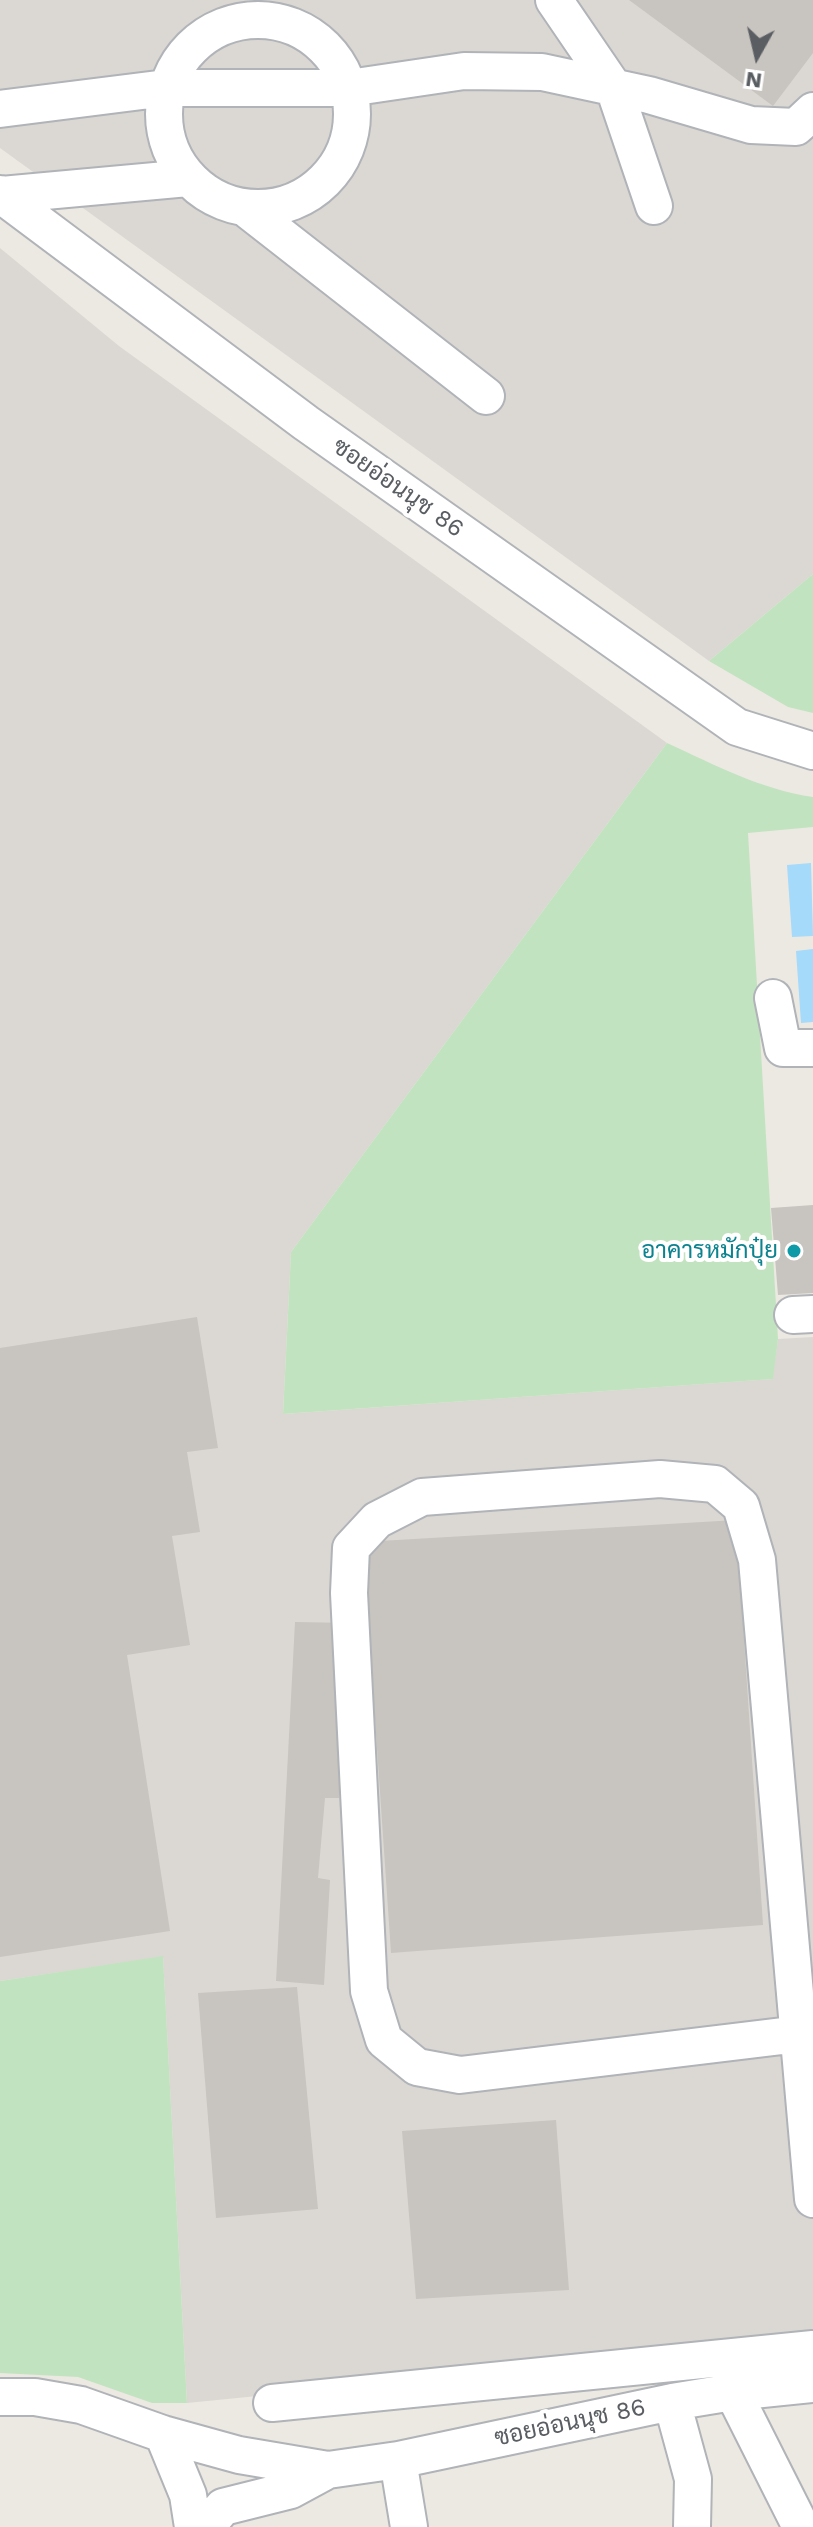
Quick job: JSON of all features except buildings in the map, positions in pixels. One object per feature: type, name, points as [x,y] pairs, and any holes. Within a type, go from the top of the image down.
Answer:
[{"type":"street","points":[[554,0],[614,88],[654,206]]},
{"type":"street","points":[[259,19],[289,25],[315,39],[336,61],[349,88],[353,119],[346,149],[331,175],[306,195],[276,207],[244,207],[213,197],[188,178],[171,151],[164,120],[166,88],[180,60],[201,38],[228,24],[259,19]]},
{"type":"street","points":[[0,109],[166,88],[349,88],[464,71],[542,72],[649,95],[751,125],[796,127],[813,111]]},
{"type":"street","points":[[0,195],[188,178]]},
{"type":"street","name":"ซอยอ่อนนุช 86","points":[[0,195],[306,423],[737,727],[813,751]]},
{"type":"street","points":[[244,207],[486,396]]},
{"type":"street","points":[[773,998],[783,1048],[813,1048]]},
{"type":"street","points":[[799,2034],[460,2075],[417,2067],[384,2040],[369,1991],[349,1593],[351,1548],[377,1520],[422,1497],[660,1479],[715,1484],[741,1506],[757,1560],[799,2034],[813,2199]]},
{"type":"street","points":[[272,2403],[813,2349]]},
{"type":"street","name":"ซอยอ่อนนุช 86","points":[[0,2397],[35,2397],[81,2405],[163,2434],[239,2455],[328,2470],[398,2460],[672,2402],[813,2384]]},
{"type":"street","points":[[733,2392],[801,2527]]},
{"type":"street","points":[[672,2402],[693,2479],[692,2527]]},
{"type":"street","points":[[163,2434],[188,2495],[193,2527]]},
{"type":"street","points":[[398,2460],[409,2527]]},
{"type":"street","name":"ซอยอ่อนนุช 86","points":[[206,2527],[223,2507],[291,2490],[328,2470]]},
{"type":"shaded area","points":[[0,0],[813,0],[813,574],[709,661],[0,148]]},
{"type":"shaded area","points":[[0,248],[119,346],[667,743],[291,1252],[283,1414],[772,1379],[778,1339],[813,1337],[813,2341],[187,2403],[163,1957],[0,1981]]},
{"type":"green space","points":[[813,574],[813,713],[788,707],[709,661]]},
{"type":"green space","points":[[667,743],[775,789],[813,797],[813,827],[748,833],[778,1339],[773,1379],[283,1414],[291,1252]]},
{"type":"green space","points":[[163,1956],[187,2403],[152,2403],[78,2377],[0,2373],[0,1981]]},
{"type":"water","points":[[811,863],[813,936],[792,937],[787,865]]},
{"type":"water","points":[[813,949],[813,1022],[801,1023],[796,951]]},
{"type":"place","name":"อาคารหมักปุ๋ย","points":[[794,1251]]}]
